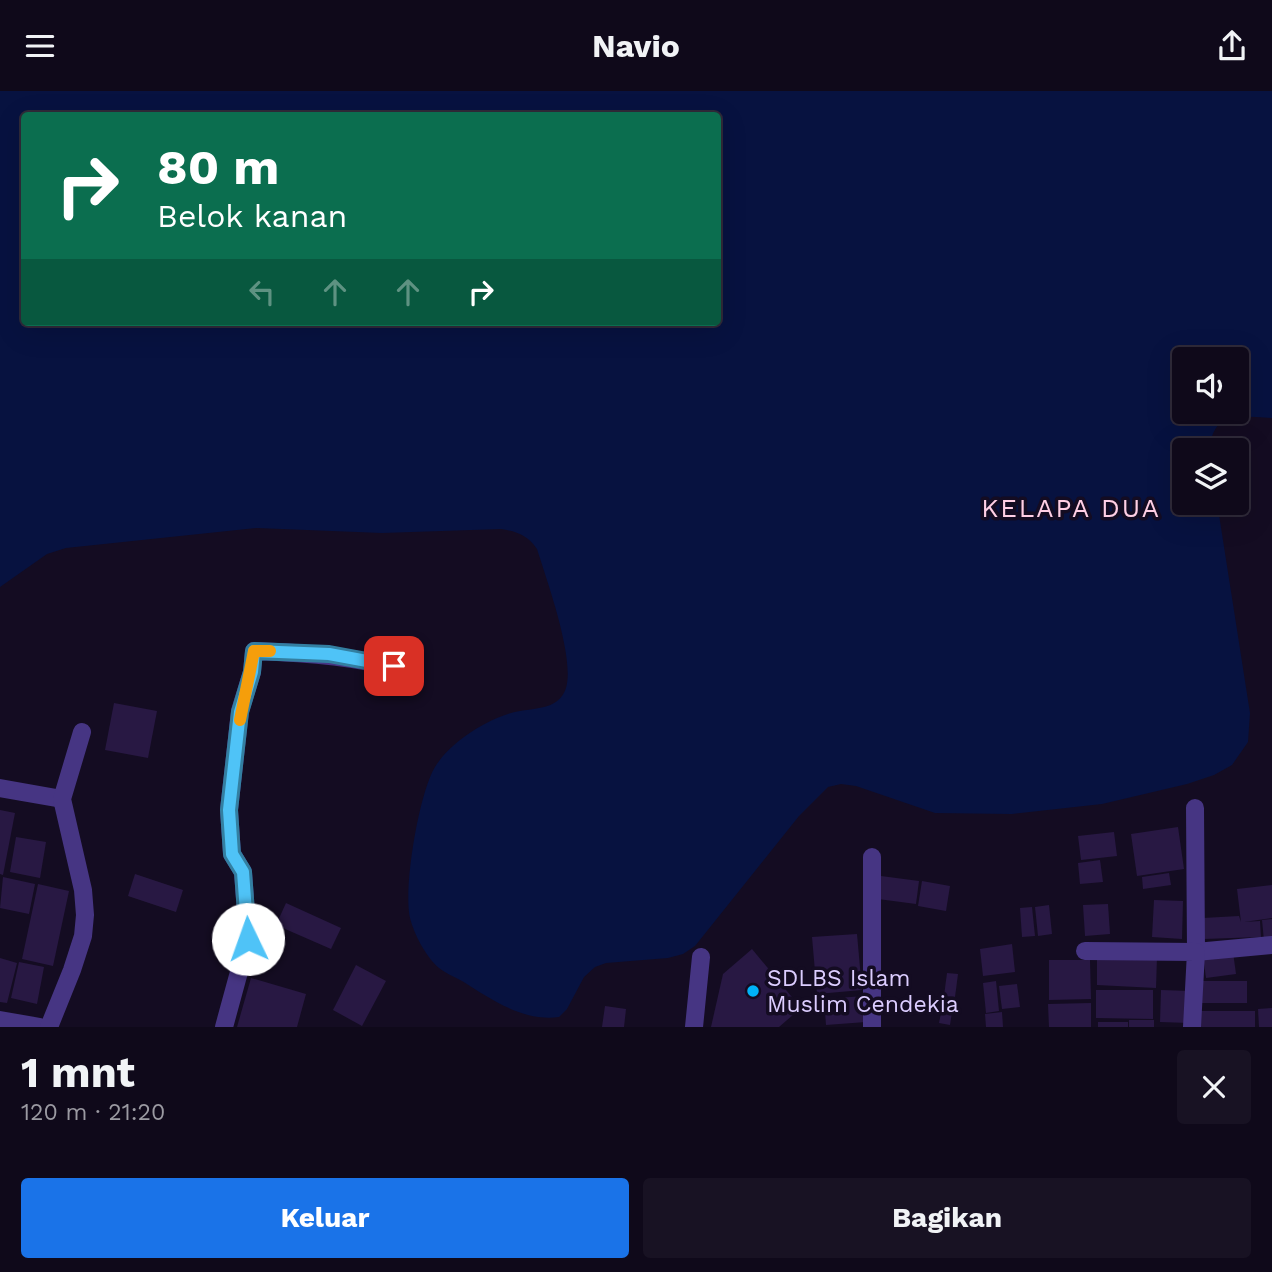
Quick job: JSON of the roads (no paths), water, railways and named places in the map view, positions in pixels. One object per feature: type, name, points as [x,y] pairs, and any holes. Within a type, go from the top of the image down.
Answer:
[{"type":"street","points":[[224,1027],[248,939],[243,872],[232,854],[229,810],[240,712],[252,672],[254,651],[329,654],[375,661],[413,672]]},
{"type":"street","points":[[49,1027],[72,970],[83,936],[86,915],[83,890],[62,799],[82,732]]},
{"type":"street","points":[[0,787],[62,799]]},
{"type":"street","points":[[1192,1027],[1196,952],[1195,808]]},
{"type":"street","points":[[872,857],[872,1027]]},
{"type":"street","points":[[1085,951],[1196,952],[1272,945]]},
{"type":"street","points":[[694,1027],[701,957]]},
{"type":"street","points":[[0,1020],[40,1027]]},
{"type":"place","name":"SDLBS Islam Muslim Cendekia","points":[[753,991]]},
{"type":"district","name":"KELAPA DUA","points":[[1071,508]]}]
